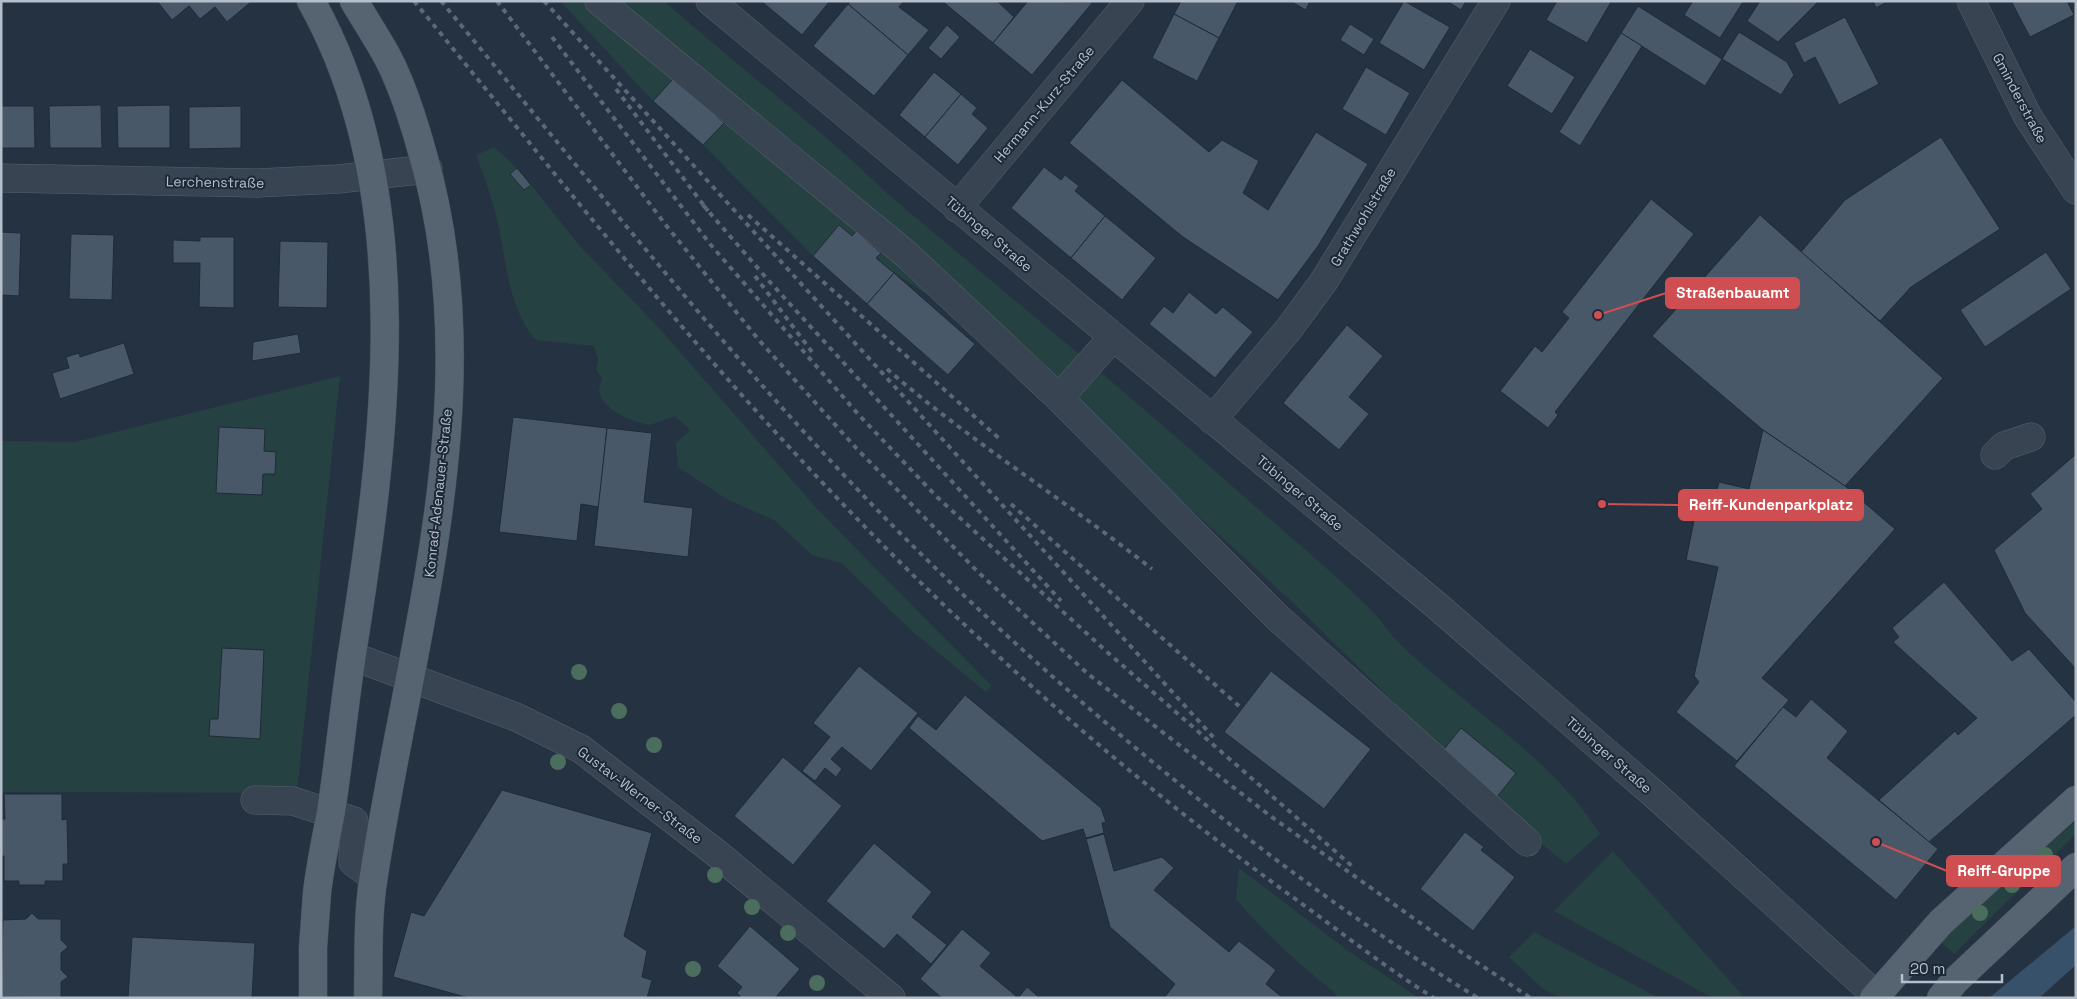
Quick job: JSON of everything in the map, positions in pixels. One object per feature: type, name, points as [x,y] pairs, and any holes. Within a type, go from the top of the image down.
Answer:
[{"type":"main road","points":[[311,1],[336,52],[352,100],[373,176],[379,217],[383,285],[383,390],[379,458],[369,543],[331,812],[317,893],[313,948],[313,998]]},
{"type":"main road","name":"Konrad-Adenauer-Straße","points":[[354,1],[388,58],[404,95],[428,169],[441,226],[447,276],[448,382],[445,444],[435,539],[373,877],[368,998]]},
{"type":"main road","points":[[1876,997],[1941,922],[2076,800]]},
{"type":"main road","points":[[1941,998],[1955,981],[2073,876]]},
{"type":"street","points":[[599,1],[907,255],[1059,398],[1278,618],[1527,842]]},
{"type":"street","name":"Tübinger Straße","points":[[710,1],[1112,338],[1459,625],[1683,819],[1876,997]]},
{"type":"street","name":"Hermann-Kurz-Straße","points":[[957,208],[1130,1]]},
{"type":"street","name":"Grathwohlstraße","points":[[1212,420],[1288,330],[1324,281],[1496,1]]},
{"type":"street","name":"Gminderstraße","points":[[1971,1],[2028,117],[2076,190]]},
{"type":"street","name":"Lerchenstraße","points":[[1,178],[258,183],[373,176],[428,169]]},
{"type":"street","points":[[1059,398],[1112,338]]},
{"type":"street","points":[[1995,455],[2004,446],[2031,437]]},
{"type":"street","name":"Gustav-Werner-Straße","points":[[352,656],[516,717],[582,750],[715,852],[891,998]]},
{"type":"street","points":[[255,800],[293,801],[354,821],[354,862],[373,877]]},
{"type":"green space","points":[[560,1],[664,1],[834,144],[897,202],[1075,350],[1320,562],[1371,610],[1391,635],[1425,667],[1506,733],[1557,780],[1580,806],[1600,834],[1566,864],[1533,837],[1441,753],[1386,694],[1291,601],[1145,467],[992,337],[894,273],[876,258],[880,252],[856,231],[852,236],[839,226],[813,256],[703,145],[724,123],[674,78],[653,101]]},
{"type":"green space","points":[[494,147],[517,168],[511,175],[524,190],[531,185],[579,245],[660,329],[820,512],[992,686],[986,692],[913,632],[841,563],[812,555],[774,520],[728,500],[678,467],[676,443],[690,430],[675,416],[650,425],[627,418],[612,410],[601,397],[599,390],[602,378],[596,370],[598,360],[594,346],[535,340],[513,298],[495,212],[476,155]]},
{"type":"green space","points":[[340,376],[297,793],[1,792],[1,441],[75,442]]},
{"type":"green space","points":[[2076,820],[2076,834],[1954,954],[1939,940]]},
{"type":"green space","points":[[1613,851],[1745,998],[1713,998],[1554,911]]},
{"type":"green space","points":[[1239,868],[1347,950],[1419,998],[1337,998],[1334,992],[1270,936],[1236,899]]},
{"type":"green space","points":[[1534,932],[1659,998],[1560,998],[1543,989],[1509,957]]},
{"type":"water","points":[[2076,926],[2076,965],[2039,998],[1989,998]]},
{"type":"building","points":[[157,1],[252,1],[227,22],[215,7],[200,19],[189,6],[172,20]]},
{"type":"building","points":[[761,1],[830,1],[802,35]]},
{"type":"building","points":[[850,1],[904,1],[899,7],[929,30],[908,55],[848,4]]},
{"type":"building","points":[[942,1],[997,1],[1014,17],[993,43]]},
{"type":"building","points":[[1028,1],[1093,2],[1032,75],[993,43]]},
{"type":"building","points":[[1181,1],[1238,1],[1219,38],[1174,14]]},
{"type":"building","points":[[1290,1],[1310,1],[1306,10]]},
{"type":"building","points":[[1404,1],[1450,27],[1424,70],[1379,43]]},
{"type":"building","points":[[1447,1],[1466,1],[1461,10]]},
{"type":"building","points":[[1557,1],[1611,2],[1587,43],[1546,20]]},
{"type":"building","points":[[1693,1],[1743,2],[1720,38],[1684,15]]},
{"type":"building","points":[[1760,1],[1819,1],[1778,42],[1747,21]]},
{"type":"building","points":[[1873,1],[1889,1],[1876,8]]},
{"type":"building","points":[[2011,1],[2067,1],[2074,15],[2030,37]]},
{"type":"building","points":[[848,4],[908,55],[874,96],[813,46]]},
{"type":"building","points":[[1638,6],[1722,59],[1705,86],[1621,33]]},
{"type":"building","points":[[1174,14],[1219,38],[1197,81],[1152,58]]},
{"type":"building","points":[[1845,17],[1879,84],[1839,105],[1815,57],[1804,63],[1794,43]]},
{"type":"building","points":[[1350,24],[1374,39],[1364,55],[1340,40]]},
{"type":"building","points":[[947,25],[960,37],[941,59],[928,48]]},
{"type":"building","points":[[1739,32],[1787,62],[1794,75],[1781,95],[1722,59]]},
{"type":"building","points":[[1621,33],[1642,46],[1580,146],[1559,132]]},
{"type":"building","points":[[1530,49],[1575,77],[1552,114],[1507,86]]},
{"type":"building","points":[[1366,67],[1410,93],[1386,135],[1342,109]]},
{"type":"building","points":[[934,72],[961,94],[925,137],[899,115]]},
{"type":"building","points":[[674,78],[724,123],[703,145],[653,101]]},
{"type":"building","points":[[1122,80],[1209,152],[1222,140],[1259,161],[1243,193],[1268,210],[1316,132],[1368,164],[1318,246],[1278,300],[1183,237],[1069,143]]},
{"type":"building","points":[[961,94],[977,108],[972,114],[988,128],[958,165],[925,137]]},
{"type":"building","points":[[101,105],[102,148],[50,148],[49,106]]},
{"type":"building","points":[[170,105],[170,148],[118,148],[117,106]]},
{"type":"building","points":[[1,106],[34,106],[35,148],[1,148]]},
{"type":"building","points":[[241,106],[241,148],[189,149],[189,107]]},
{"type":"building","points":[[1941,137],[2000,229],[1911,287],[1880,321],[1801,252],[1845,200]]},
{"type":"building","points":[[1044,167],[1061,180],[1065,175],[1079,186],[1075,191],[1105,216],[1071,258],[1011,208]]},
{"type":"building","points":[[517,168],[531,185],[524,190],[510,174]]},
{"type":"building","points":[[1651,199],[1694,234],[1555,412],[1558,415],[1548,428],[1500,391],[1535,346],[1542,352],[1569,318],[1562,312]]},
{"type":"building","points":[[1760,215],[1943,378],[1845,486],[1763,430],[1652,336]]},
{"type":"building","points":[[1105,216],[1156,258],[1122,300],[1071,258]]},
{"type":"building","points":[[839,225],[852,236],[856,231],[881,253],[876,258],[894,273],[867,304],[813,256]]},
{"type":"building","points":[[1,232],[21,233],[19,296],[1,295]]},
{"type":"building","points":[[71,234],[114,235],[112,300],[69,299]]},
{"type":"building","points":[[200,237],[234,237],[234,308],[199,307],[200,263],[173,263],[173,240],[200,241]]},
{"type":"building","points":[[280,241],[328,242],[327,308],[278,307]]},
{"type":"building","points":[[2046,252],[2071,289],[1985,347],[1960,310]]},
{"type":"building","points":[[894,273],[975,344],[948,375],[867,304]]},
{"type":"building","points":[[1189,292],[1216,314],[1223,307],[1253,332],[1215,378],[1149,324],[1164,306],[1173,313]]},
{"type":"building","points":[[1347,325],[1383,356],[1349,397],[1369,414],[1339,450],[1283,403]]},
{"type":"building","points":[[298,334],[301,353],[252,361],[253,342]]},
{"type":"building","points":[[124,343],[134,374],[60,399],[52,373],[69,368],[66,357],[79,353],[80,357]]},
{"type":"building","points":[[513,417],[607,428],[599,507],[581,504],[577,541],[499,532]]},
{"type":"building","points":[[219,427],[265,429],[264,451],[276,452],[275,474],[263,474],[262,495],[216,493]]},
{"type":"building","points":[[607,428],[652,433],[644,502],[693,508],[688,557],[594,546]]},
{"type":"building","points":[[1763,430],[1845,486],[1895,529],[1762,678],[1789,700],[1737,761],[1676,712],[1699,682],[1694,676],[1718,567],[1686,560],[1697,506],[1712,509],[1719,482],[1749,489]]},
{"type":"building","points":[[2076,454],[2076,669],[2025,613],[1994,550],[2042,509],[2030,494]]},
{"type":"building","points":[[1944,582],[2012,661],[2029,649],[2076,702],[2076,715],[1929,842],[1879,800],[1955,731],[1958,735],[1977,718],[1893,642],[1899,637],[1892,628]]},
{"type":"building","points":[[222,648],[264,650],[260,739],[209,736],[210,719],[218,719]]},
{"type":"building","points":[[859,666],[918,713],[871,771],[842,747],[831,759],[842,769],[836,777],[825,768],[815,781],[802,771],[830,737],[813,723]]},
{"type":"building","points":[[1271,671],[1371,749],[1324,809],[1224,732]]},
{"type":"building","points":[[965,695],[1101,808],[1106,822],[1102,823],[1104,833],[1086,838],[1083,829],[1042,841],[909,728],[918,716],[936,730]]},
{"type":"building","points":[[1811,699],[1848,731],[1827,758],[1938,849],[1896,900],[1734,766],[1783,707],[1796,717]]},
{"type":"building","points":[[1461,728],[1516,773],[1496,798],[1441,753]]},
{"type":"building","points":[[783,757],[842,806],[793,865],[734,816]]},
{"type":"building","points":[[502,790],[652,833],[624,936],[647,951],[642,977],[652,980],[647,998],[469,998],[393,977],[411,912],[424,916]]},
{"type":"building","points":[[4,794],[62,794],[62,820],[67,819],[68,864],[63,864],[63,881],[45,881],[45,885],[19,885],[19,881],[4,881],[4,856],[1,856],[1,819],[5,819]]},
{"type":"building","points":[[1465,832],[1484,847],[1481,850],[1515,877],[1473,931],[1420,889]]},
{"type":"building","points":[[1104,834],[1114,871],[1162,857],[1174,868],[1154,890],[1229,952],[1239,941],[1276,970],[1266,984],[1283,998],[1164,998],[1175,984],[1110,927],[1086,839]]},
{"type":"building","points":[[874,843],[932,892],[912,917],[947,945],[931,964],[897,934],[884,949],[826,901]]},
{"type":"building","points":[[32,913],[38,919],[61,919],[61,940],[68,947],[61,953],[61,970],[68,977],[61,982],[61,998],[1,997],[3,920],[26,919]]},
{"type":"building","points":[[750,926],[800,969],[775,998],[742,998],[737,993],[742,987],[717,966]]},
{"type":"building","points":[[962,929],[991,953],[980,966],[1016,996],[1014,998],[942,998],[920,979]]},
{"type":"building","points":[[132,937],[255,943],[252,998],[128,998]]},
{"type":"building","points":[[1027,987],[1040,998],[1018,998]]},
{"type":"railway","points":[[414,1],[605,235],[703,351],[804,463],[917,579],[1035,690],[1096,743],[1222,844],[1378,960],[1434,998]]},
{"type":"railway","points":[[441,1],[626,226],[767,391],[856,488],[938,570],[1066,689],[1233,827],[1353,916],[1478,998]]},
{"type":"railway","points":[[497,1],[665,224],[758,339],[857,449],[978,572],[1088,674],[1269,815],[1458,950],[1531,998]]},
{"type":"railway","points":[[544,1],[1215,739]]},
{"type":"railway","points":[[552,37],[710,244],[858,414],[937,497],[1106,651],[1352,866]]},
{"type":"railway","points":[[616,89],[708,211]]},
{"type":"railway","points":[[703,205],[769,281],[1061,601]]},
{"type":"railway","points":[[748,215],[1002,441]]},
{"type":"railway","points":[[755,276],[815,356]]},
{"type":"railway","points":[[887,369],[985,446],[1152,569]]},
{"type":"railway","points":[[1011,504],[1239,706]]},
{"type":"place","name":"Straßenbauamt","points":[[1598,315]]},
{"type":"place","name":"Reiff-Kundenparkplatz","points":[[1602,504]]},
{"type":"place","name":"Reiff-Gruppe","points":[[1876,842]]}]
